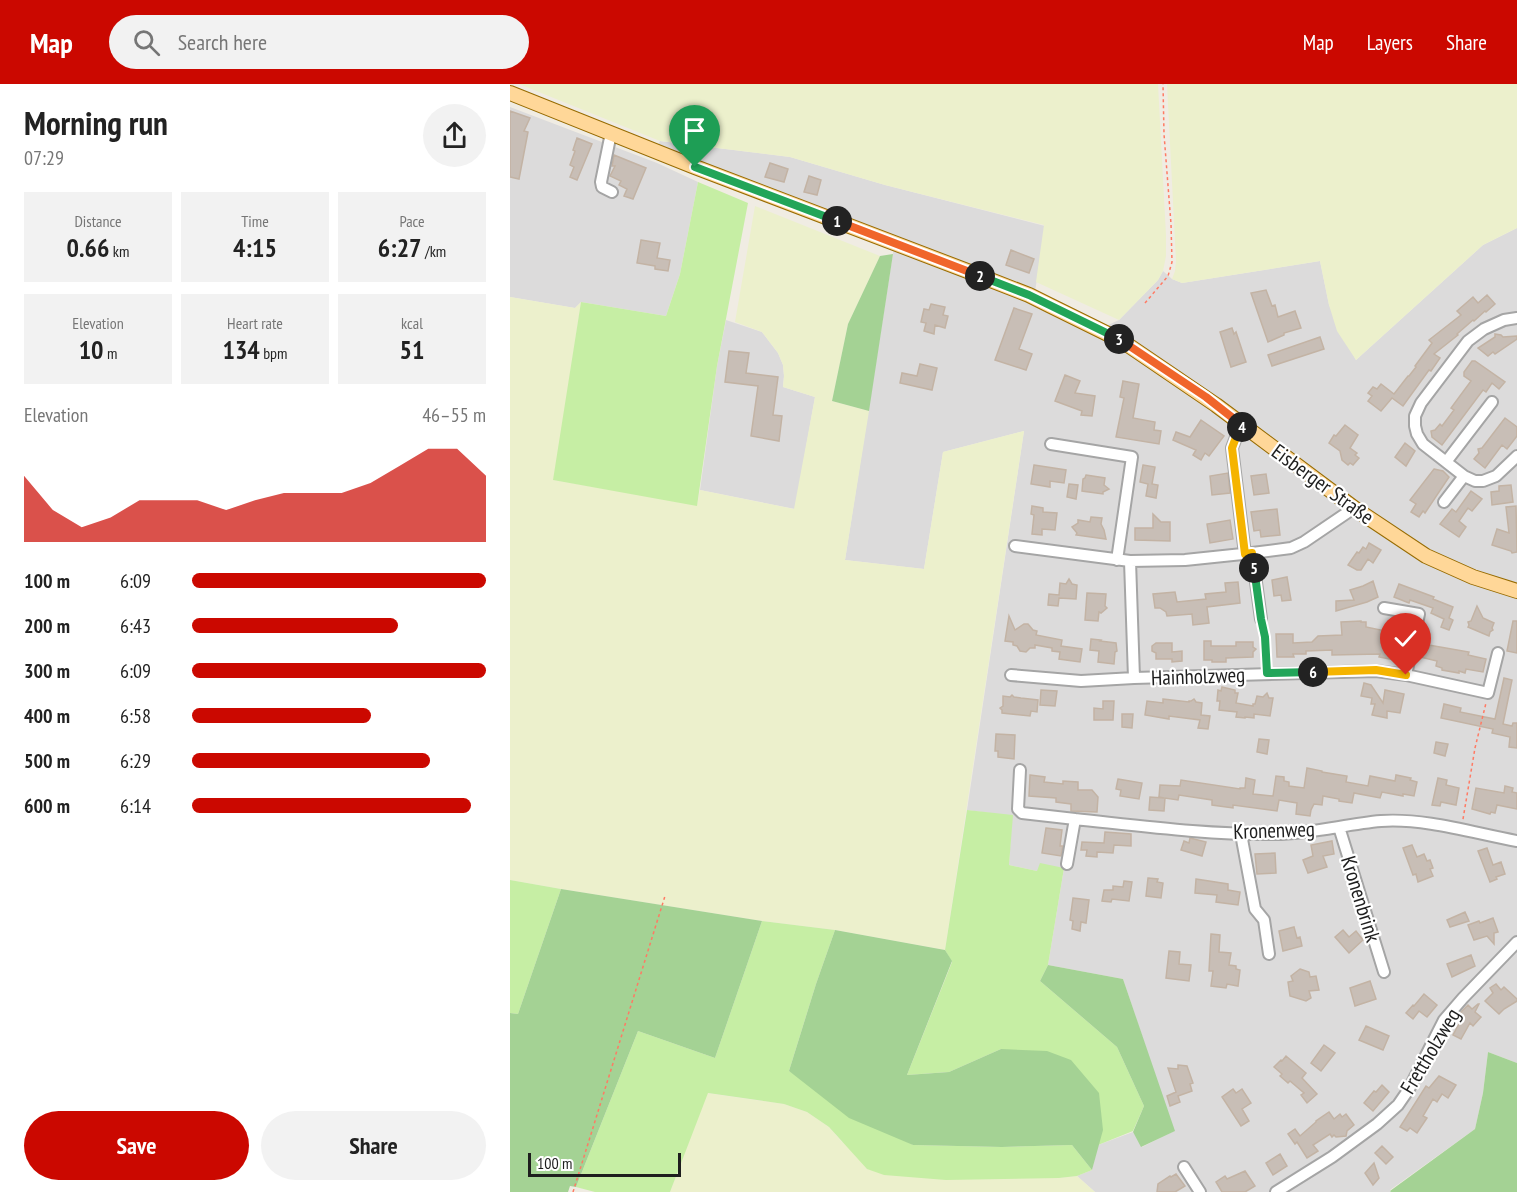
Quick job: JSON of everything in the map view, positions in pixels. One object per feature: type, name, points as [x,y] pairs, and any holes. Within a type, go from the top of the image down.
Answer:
[{"type":"main road","name":"Eisberger Straße","points":[[510,93],[1029,295],[1122,341],[1206,397],[1354,508],[1426,556],[1473,577],[1517,591]]},
{"type":"street","points":[[611,133],[601,182],[602,187],[612,192]]},
{"type":"street","points":[[1515,464],[1483,481],[1475,481],[1464,476],[1423,444],[1417,434],[1415,416],[1421,404],[1468,341],[1484,329],[1504,320],[1517,318]]},
{"type":"street","points":[[1446,462],[1492,402]]},
{"type":"street","points":[[1243,426],[1232,448],[1261,619]]},
{"type":"street","points":[[1051,444],[1132,457],[1117,560]]},
{"type":"street","points":[[1444,502],[1464,476]]},
{"type":"street","points":[[1015,546],[1130,561],[1185,560],[1249,553],[1291,548],[1304,542],[1354,508]]},
{"type":"street","name":"Hainholzweg","points":[[1130,561],[1134,678]]},
{"type":"street","points":[[1384,608],[1419,614],[1406,675]]},
{"type":"street","points":[[1488,693],[1498,653]]},
{"type":"street","name":"Hainholzweg","points":[[1011,675],[1081,681],[1376,670],[1488,693]]},
{"type":"street","name":"Kronenweg","points":[[1020,770],[1018,809],[1022,813],[1240,834],[1280,834],[1382,821],[1414,821],[1517,842]]},
{"type":"street","points":[[1067,864],[1075,819]]},
{"type":"street","name":"Kronenbrink","points":[[1339,827],[1384,972]]},
{"type":"street","points":[[1240,834],[1255,909],[1264,920],[1269,954]]},
{"type":"street","name":"Frettholzweg","points":[[1276,1192],[1332,1157],[1377,1124],[1398,1105],[1409,1089],[1444,1020],[1517,942]]},
{"type":"street","points":[[1184,1167],[1200,1192]]},
{"type":"path","points":[[1145,303],[1168,276],[1172,262],[1163,84]]},
{"type":"path","points":[[1261,619],[1265,637],[1267,673]]},
{"type":"path","points":[[1461,830],[1475,748],[1488,693]]},
{"type":"path","points":[[573,1192],[665,896]]},
{"type":"shaded area","points":[[510,107],[657,163],[698,182],[680,274],[666,316],[581,302],[575,308],[510,297]]},
{"type":"shaded area","points":[[660,141],[790,157],[885,185],[1045,226],[1035,292],[1106,326],[1119,320],[1158,280],[1163,271],[1172,279],[1182,283],[1320,261],[1329,305],[1356,360],[1483,245],[1517,228],[1517,1063],[1488,1052],[1483,1093],[1475,1129],[1390,1190],[1391,1192],[1095,1192],[1077,1176],[1092,1170],[1098,1145],[1133,1132],[1142,1147],[1174,1131],[1123,979],[1048,965],[1064,868],[1037,871],[1009,865],[1012,816],[967,810],[1024,431],[943,452],[924,569],[845,560],[894,247],[657,147]]},
{"type":"shaded area","points":[[726,320],[762,332],[778,353],[783,365],[783,387],[815,397],[795,509],[700,490],[717,366]]},
{"type":"green space","points":[[519,84],[1158,84],[1166,235],[1163,271],[1158,280],[1119,320],[1036,282],[1044,225],[885,185],[790,157],[660,141]]},
{"type":"green space","points":[[1167,84],[1517,84],[1517,228],[1483,245],[1356,360],[1337,331],[1320,261],[1182,283],[1172,279],[1176,261]]},
{"type":"green space","points":[[698,182],[748,203],[717,366],[697,506],[553,480],[581,302],[666,316],[680,274]]},
{"type":"green space","points":[[755,206],[880,256],[848,324],[832,401],[869,411],[845,560],[924,569],[943,452],[1024,431],[945,950],[835,930],[762,921],[510,880],[510,297],[575,308],[581,302],[554,480],[697,505],[700,490],[794,509],[815,397],[783,387],[783,365],[778,353],[762,332],[735,322]]},
{"type":"green space","points":[[893,254],[869,411],[832,401],[848,324],[880,256]]},
{"type":"green space","points":[[967,810],[1013,815],[1009,865],[1037,871],[1040,863],[1064,868],[1048,965],[1040,981],[1117,1047],[1144,1106],[1133,1131],[1098,1145],[1001,1049],[949,1072],[907,1075],[952,962],[945,950]]},
{"type":"green space","points":[[510,880],[561,889],[518,1014],[510,1013]]},
{"type":"green space","points":[[561,889],[762,921],[715,1058],[638,1031],[576,1187],[570,1186],[568,1192],[510,1192],[510,1013],[518,1014]]},
{"type":"green space","points":[[762,921],[835,930],[789,1071],[913,1145],[1002,1147],[1072,1145],[1092,1170],[1077,1176],[1059,1178],[946,1180],[884,1175],[867,1169],[829,1127],[807,1112],[784,1104],[708,1093],[670,1192],[595,1192],[576,1187],[638,1031],[715,1058]]},
{"type":"green space","points":[[835,930],[945,950],[952,961],[907,1075],[949,1072],[1001,1049],[1047,1051],[1071,1060],[1099,1093],[1103,1130],[1092,1170],[1072,1145],[1002,1147],[913,1145],[849,1118],[789,1071]]},
{"type":"green space","points":[[1048,965],[1123,979],[1175,1131],[1141,1147],[1133,1132],[1144,1106],[1117,1047],[1040,981]]},
{"type":"green space","points":[[1488,1052],[1517,1063],[1517,1192],[1391,1192],[1475,1129],[1483,1093]]},
{"type":"green space","points":[[707,1093],[784,1104],[807,1112],[829,1127],[842,1142],[1059,1178],[1077,1176],[1095,1192],[670,1192]]},
{"type":"building","points":[[510,111],[530,118],[524,131],[528,132],[519,179],[510,177]]},
{"type":"building","points":[[577,138],[592,144],[577,180],[570,177],[574,167],[570,165]]},
{"type":"building","points":[[614,155],[646,168],[633,199],[624,196],[627,189],[619,185],[621,181],[610,176],[615,166],[612,166]]},
{"type":"building","points":[[770,163],[788,169],[784,182],[765,177]]},
{"type":"building","points":[[809,176],[821,180],[817,195],[804,192]]},
{"type":"building","points":[[641,240],[660,243],[657,258],[670,260],[668,271],[637,263]]},
{"type":"building","points":[[1011,250],[1034,259],[1029,273],[1006,265]]},
{"type":"building","points":[[1266,290],[1272,306],[1275,305],[1278,317],[1295,311],[1301,328],[1284,333],[1268,342],[1251,293]]},
{"type":"building","points":[[1487,295],[1495,304],[1434,354],[1440,358],[1403,406],[1392,398],[1381,411],[1368,401],[1372,396],[1368,393],[1373,387],[1377,389],[1381,384],[1394,394],[1432,343],[1429,340],[1461,315],[1457,311],[1473,297],[1478,303]]},
{"type":"building","points":[[931,304],[945,307],[943,315],[948,316],[945,328],[935,325],[934,334],[924,331],[926,323],[921,322],[924,309],[929,310]]},
{"type":"building","points":[[1014,308],[1032,314],[1019,349],[1032,354],[1026,370],[995,360]]},
{"type":"building","points":[[1232,328],[1234,334],[1236,332],[1246,362],[1231,367],[1220,332]]},
{"type":"building","points":[[1495,334],[1503,337],[1517,336],[1517,339],[1495,354],[1493,352],[1488,356],[1478,348],[1495,337]]},
{"type":"building","points":[[1320,337],[1324,349],[1272,366],[1268,355]]},
{"type":"building","points":[[729,351],[749,353],[746,373],[778,377],[773,415],[782,416],[779,441],[751,436],[758,386],[725,382]]},
{"type":"building","points":[[1472,361],[1505,382],[1499,389],[1492,383],[1486,392],[1483,390],[1442,445],[1432,437],[1431,431],[1440,424],[1442,426],[1454,410],[1451,408],[1471,381],[1464,376],[1464,372]]},
{"type":"building","points":[[920,364],[937,368],[932,390],[900,383],[902,373],[917,376]]},
{"type":"building","points":[[1065,375],[1080,381],[1075,393],[1095,396],[1092,416],[1081,415],[1082,411],[1055,401]]},
{"type":"building","points":[[1123,381],[1139,384],[1133,418],[1155,422],[1154,430],[1161,431],[1159,444],[1116,437],[1124,398],[1120,397]]},
{"type":"building","points":[[1505,418],[1517,427],[1517,436],[1507,449],[1502,445],[1485,468],[1474,459],[1479,453],[1478,449],[1482,448]]},
{"type":"building","points":[[1201,420],[1224,436],[1209,456],[1205,453],[1201,460],[1193,455],[1196,450],[1173,440],[1176,432],[1190,437]]},
{"type":"building","points":[[1345,425],[1358,435],[1350,448],[1357,453],[1355,455],[1359,458],[1353,465],[1350,463],[1348,465],[1342,460],[1340,451],[1329,443]]},
{"type":"building","points":[[1405,443],[1415,451],[1406,466],[1395,457]]},
{"type":"building","points":[[1034,465],[1066,470],[1064,483],[1050,481],[1050,487],[1031,484]]},
{"type":"building","points":[[1143,465],[1155,467],[1152,484],[1158,485],[1156,498],[1146,496],[1148,484],[1140,482]]},
{"type":"building","points":[[1434,469],[1443,471],[1449,477],[1425,513],[1423,511],[1419,517],[1411,512],[1416,504],[1410,500]]},
{"type":"building","points":[[1228,473],[1230,493],[1212,495],[1210,476]]},
{"type":"building","points":[[1266,474],[1269,493],[1254,495],[1251,476]]},
{"type":"building","points":[[1086,475],[1105,478],[1104,485],[1109,489],[1103,494],[1082,491],[1083,479]]},
{"type":"building","points":[[1069,484],[1078,485],[1076,499],[1067,497]]},
{"type":"building","points":[[1511,485],[1513,502],[1492,505],[1491,492],[1499,491],[1499,486]]},
{"type":"building","points":[[1471,491],[1482,499],[1472,511],[1468,508],[1459,521],[1466,527],[1459,537],[1440,524],[1452,509],[1456,512]]},
{"type":"building","points":[[1032,506],[1043,508],[1043,512],[1057,513],[1055,530],[1042,529],[1042,535],[1032,534],[1034,515],[1031,514]]},
{"type":"building","points":[[1516,506],[1517,552],[1512,553],[1492,545],[1497,529],[1509,533],[1506,507]]},
{"type":"building","points":[[1277,509],[1280,535],[1261,537],[1260,530],[1254,531],[1251,512]]},
{"type":"building","points":[[1153,514],[1161,522],[1170,522],[1170,541],[1135,540],[1135,528],[1153,528]]},
{"type":"building","points":[[1091,517],[1102,518],[1101,524],[1106,539],[1076,535],[1072,527],[1078,523],[1078,520],[1090,522]]},
{"type":"building","points":[[1230,520],[1233,539],[1210,543],[1207,524]]},
{"type":"building","points":[[1369,543],[1381,550],[1373,563],[1368,559],[1361,570],[1348,565],[1357,552],[1359,553],[1363,547],[1366,549]]},
{"type":"building","points":[[1287,577],[1291,600],[1282,601],[1281,595],[1274,596],[1272,580]]},
{"type":"building","points":[[1069,579],[1072,584],[1077,585],[1076,599],[1059,598],[1058,606],[1048,605],[1049,594],[1059,595],[1060,583],[1066,584]]},
{"type":"building","points":[[1373,581],[1378,597],[1336,611],[1336,601],[1354,600],[1350,590]]},
{"type":"building","points":[[1238,582],[1240,603],[1207,607],[1209,623],[1193,625],[1192,614],[1167,616],[1166,612],[1160,608],[1155,608],[1153,594],[1175,592],[1177,602],[1206,599],[1205,594],[1226,592],[1225,583]]},
{"type":"building","points":[[1399,584],[1453,607],[1449,618],[1453,620],[1449,630],[1441,627],[1444,619],[1431,613],[1433,608],[1394,597]]},
{"type":"building","points":[[1087,593],[1106,594],[1105,606],[1107,608],[1099,612],[1098,621],[1085,620]]},
{"type":"building","points":[[1477,606],[1483,618],[1494,623],[1489,636],[1468,627],[1468,622],[1471,621]]},
{"type":"building","points":[[1009,616],[1015,630],[1028,624],[1037,631],[1036,635],[1062,640],[1061,646],[1082,649],[1080,662],[1059,659],[1060,652],[1052,651],[1052,648],[1035,645],[1035,648],[1030,648],[1026,652],[1020,651],[1017,646],[1013,645],[1013,642],[1005,641]]},
{"type":"building","points":[[1513,621],[1517,621],[1517,653],[1507,651]]},
{"type":"building","points":[[1341,622],[1366,622],[1366,627],[1395,633],[1393,642],[1398,643],[1395,660],[1379,657],[1380,654],[1332,655],[1332,650],[1306,651],[1306,654],[1293,654],[1294,657],[1277,657],[1276,634],[1293,634],[1293,643],[1312,642],[1318,636],[1342,635]]},
{"type":"building","points":[[1091,639],[1116,643],[1114,664],[1098,662],[1099,651],[1090,650]]},
{"type":"building","points":[[1204,641],[1211,641],[1211,646],[1236,646],[1236,642],[1253,642],[1253,647],[1256,649],[1253,657],[1226,658],[1226,662],[1212,662],[1212,660],[1204,660]]},
{"type":"building","points":[[1156,643],[1172,643],[1172,652],[1182,651],[1182,661],[1156,659],[1152,646]]},
{"type":"building","points":[[1423,644],[1469,652],[1468,655],[1486,659],[1483,672],[1466,669],[1465,673],[1459,671],[1459,673],[1442,670],[1436,666],[1437,661],[1420,657]]},
{"type":"building","points":[[1504,678],[1512,680],[1503,724],[1512,726],[1513,723],[1517,723],[1517,748],[1509,747],[1510,737],[1492,733],[1493,729],[1441,718],[1444,704],[1461,708],[1460,712],[1495,719]]},
{"type":"building","points":[[1364,683],[1371,685],[1383,703],[1385,690],[1404,694],[1400,713],[1387,711],[1387,718],[1372,715],[1375,704],[1371,704],[1372,698],[1361,696]]},
{"type":"building","points":[[1222,687],[1238,693],[1236,703],[1253,706],[1257,696],[1263,697],[1267,693],[1269,698],[1273,698],[1270,716],[1254,714],[1254,718],[1236,717],[1237,712],[1219,710],[1218,690],[1221,691]]},
{"type":"building","points":[[1041,690],[1057,691],[1055,706],[1040,705]]},
{"type":"building","points":[[1012,695],[1038,700],[1037,712],[1031,711],[1030,716],[1002,713],[1000,708],[1003,706],[1003,696]]},
{"type":"building","points":[[1163,699],[1189,702],[1194,699],[1202,703],[1201,715],[1210,716],[1208,729],[1198,728],[1200,720],[1169,716],[1169,719],[1145,715],[1147,701],[1163,703]]},
{"type":"building","points":[[1103,701],[1114,701],[1113,720],[1094,720],[1094,708],[1103,709]]},
{"type":"building","points":[[1122,714],[1133,714],[1132,728],[1122,727]]},
{"type":"building","points":[[996,734],[1015,735],[1014,759],[998,757],[998,751],[995,751]]},
{"type":"building","points":[[1259,739],[1269,740],[1267,754],[1257,752]]},
{"type":"building","points":[[1436,742],[1448,744],[1445,756],[1434,753]]},
{"type":"building","points":[[1307,768],[1347,776],[1346,782],[1368,786],[1370,776],[1395,781],[1396,775],[1411,778],[1410,780],[1417,782],[1414,796],[1382,792],[1380,798],[1354,793],[1352,803],[1323,796],[1322,805],[1314,804],[1310,816],[1296,814],[1297,803],[1279,800],[1277,811],[1233,805],[1233,808],[1212,805],[1212,800],[1179,795],[1178,800],[1165,798],[1164,811],[1149,810],[1150,797],[1164,798],[1159,797],[1160,785],[1180,786],[1181,780],[1240,789],[1245,788],[1246,778],[1255,780],[1253,794],[1273,796],[1276,776],[1284,777],[1284,781],[1289,782],[1289,786],[1304,788]]},
{"type":"building","points":[[1030,775],[1045,777],[1044,782],[1063,784],[1063,781],[1078,782],[1078,790],[1092,790],[1098,797],[1097,812],[1071,811],[1071,804],[1056,802],[1056,798],[1029,796]]},
{"type":"building","points":[[1438,778],[1447,780],[1446,785],[1459,788],[1456,805],[1441,802],[1440,806],[1432,805]]},
{"type":"building","points":[[1118,779],[1142,783],[1139,799],[1120,796],[1121,790],[1116,789]]},
{"type":"building","points":[[1505,786],[1513,788],[1512,792],[1517,793],[1517,809],[1497,805],[1495,813],[1490,814],[1472,809],[1476,788],[1504,793]]},
{"type":"building","points":[[1046,828],[1062,830],[1061,856],[1042,853]]},
{"type":"building","points":[[1105,832],[1131,834],[1131,846],[1114,845],[1113,853],[1097,852],[1097,857],[1086,856],[1087,850],[1081,850],[1082,842],[1104,843]]},
{"type":"building","points":[[1190,838],[1206,842],[1202,856],[1181,850],[1184,841],[1189,843]]},
{"type":"building","points":[[1332,841],[1334,854],[1323,856],[1327,867],[1308,873],[1303,860],[1313,856],[1311,845]]},
{"type":"building","points":[[1412,845],[1417,857],[1424,854],[1427,861],[1430,860],[1433,868],[1430,869],[1433,876],[1418,882],[1403,848]]},
{"type":"building","points":[[1487,848],[1493,865],[1501,862],[1505,874],[1490,882],[1478,851]]},
{"type":"building","points":[[1275,853],[1276,873],[1257,874],[1255,854]]},
{"type":"building","points":[[1148,878],[1158,879],[1157,882],[1163,883],[1161,898],[1146,896]]},
{"type":"building","points":[[1196,879],[1228,884],[1228,890],[1240,892],[1238,905],[1216,902],[1217,895],[1195,893]]},
{"type":"building","points":[[1124,881],[1132,882],[1129,901],[1112,899],[1111,902],[1102,901],[1104,890],[1113,890],[1113,886],[1123,887]]},
{"type":"building","points":[[1073,898],[1089,900],[1086,923],[1081,922],[1080,931],[1072,929],[1073,921],[1070,920]]},
{"type":"building","points":[[1465,912],[1469,921],[1450,927],[1447,920]]},
{"type":"building","points":[[1493,918],[1498,932],[1494,933],[1494,944],[1487,936],[1474,940],[1468,925]]},
{"type":"building","points":[[1294,927],[1302,946],[1283,951],[1279,931]]},
{"type":"building","points":[[1343,930],[1349,937],[1356,931],[1363,940],[1349,953],[1335,937]]},
{"type":"building","points":[[1211,934],[1220,935],[1219,952],[1231,953],[1229,965],[1236,966],[1236,969],[1240,970],[1238,986],[1227,984],[1226,988],[1211,986],[1213,971],[1209,971]]},
{"type":"building","points":[[1169,951],[1180,952],[1179,964],[1191,965],[1189,981],[1166,978]]},
{"type":"building","points":[[1471,955],[1475,966],[1452,977],[1447,964]]},
{"type":"building","points":[[1300,969],[1309,972],[1310,977],[1316,976],[1319,990],[1309,991],[1311,998],[1306,1001],[1290,996],[1288,982],[1293,981],[1291,976]]},
{"type":"building","points":[[1370,981],[1376,999],[1355,1006],[1350,988]]},
{"type":"building","points":[[1496,984],[1501,990],[1504,987],[1517,999],[1499,1014],[1485,1001],[1493,993],[1490,988]]},
{"type":"building","points":[[1424,994],[1437,1005],[1427,1017],[1419,1011],[1413,1019],[1406,1013]]},
{"type":"building","points":[[1478,1004],[1475,1012],[1481,1017],[1473,1026],[1470,1023],[1461,1039],[1453,1035],[1464,1017],[1460,1013],[1468,1005],[1472,1009]]},
{"type":"building","points":[[1366,1026],[1389,1036],[1383,1050],[1359,1040]]},
{"type":"building","points":[[1324,1045],[1335,1053],[1321,1071],[1311,1063]]},
{"type":"building","points":[[1286,1056],[1306,1073],[1302,1078],[1317,1094],[1307,1103],[1301,1095],[1304,1093],[1290,1081],[1288,1083],[1274,1067]]},
{"type":"building","points":[[1178,1065],[1187,1066],[1193,1083],[1190,1084],[1192,1091],[1178,1096],[1180,1102],[1170,1106],[1167,1096],[1176,1092],[1168,1068],[1178,1069]]},
{"type":"building","points":[[1439,1076],[1456,1085],[1448,1098],[1442,1094],[1437,1102],[1433,1099],[1423,1116],[1427,1118],[1417,1133],[1410,1128],[1407,1131],[1400,1127],[1426,1086],[1429,1088]]},
{"type":"building","points":[[1382,1085],[1389,1092],[1373,1111],[1364,1103]]},
{"type":"building","points":[[1233,1089],[1236,1093],[1242,1089],[1251,1103],[1242,1109],[1249,1121],[1241,1126],[1222,1097]]},
{"type":"building","points":[[1329,1112],[1334,1119],[1340,1114],[1342,1117],[1346,1114],[1354,1125],[1347,1131],[1346,1136],[1336,1137],[1334,1135],[1332,1137],[1330,1134],[1313,1145],[1318,1151],[1307,1158],[1297,1142],[1295,1144],[1288,1134],[1295,1129],[1300,1136]]},
{"type":"building","points":[[1382,1146],[1393,1157],[1386,1164],[1375,1153]]},
{"type":"building","points":[[1280,1154],[1287,1166],[1273,1175],[1266,1163]]},
{"type":"building","points":[[1374,1163],[1379,1178],[1373,1185],[1365,1173]]},
{"type":"building","points":[[1245,1171],[1255,1186],[1245,1192],[1222,1192],[1216,1182],[1225,1176],[1227,1179]]},
{"type":"building","points":[[1176,1174],[1185,1186],[1175,1192],[1157,1192],[1158,1184]]},
{"type":"route","points":[[695,167],[1029,295],[1122,341],[1216,405],[1243,426],[1232,448],[1245,554],[1252,553],[1265,637],[1267,673],[1376,670],[1406,675]]}]
